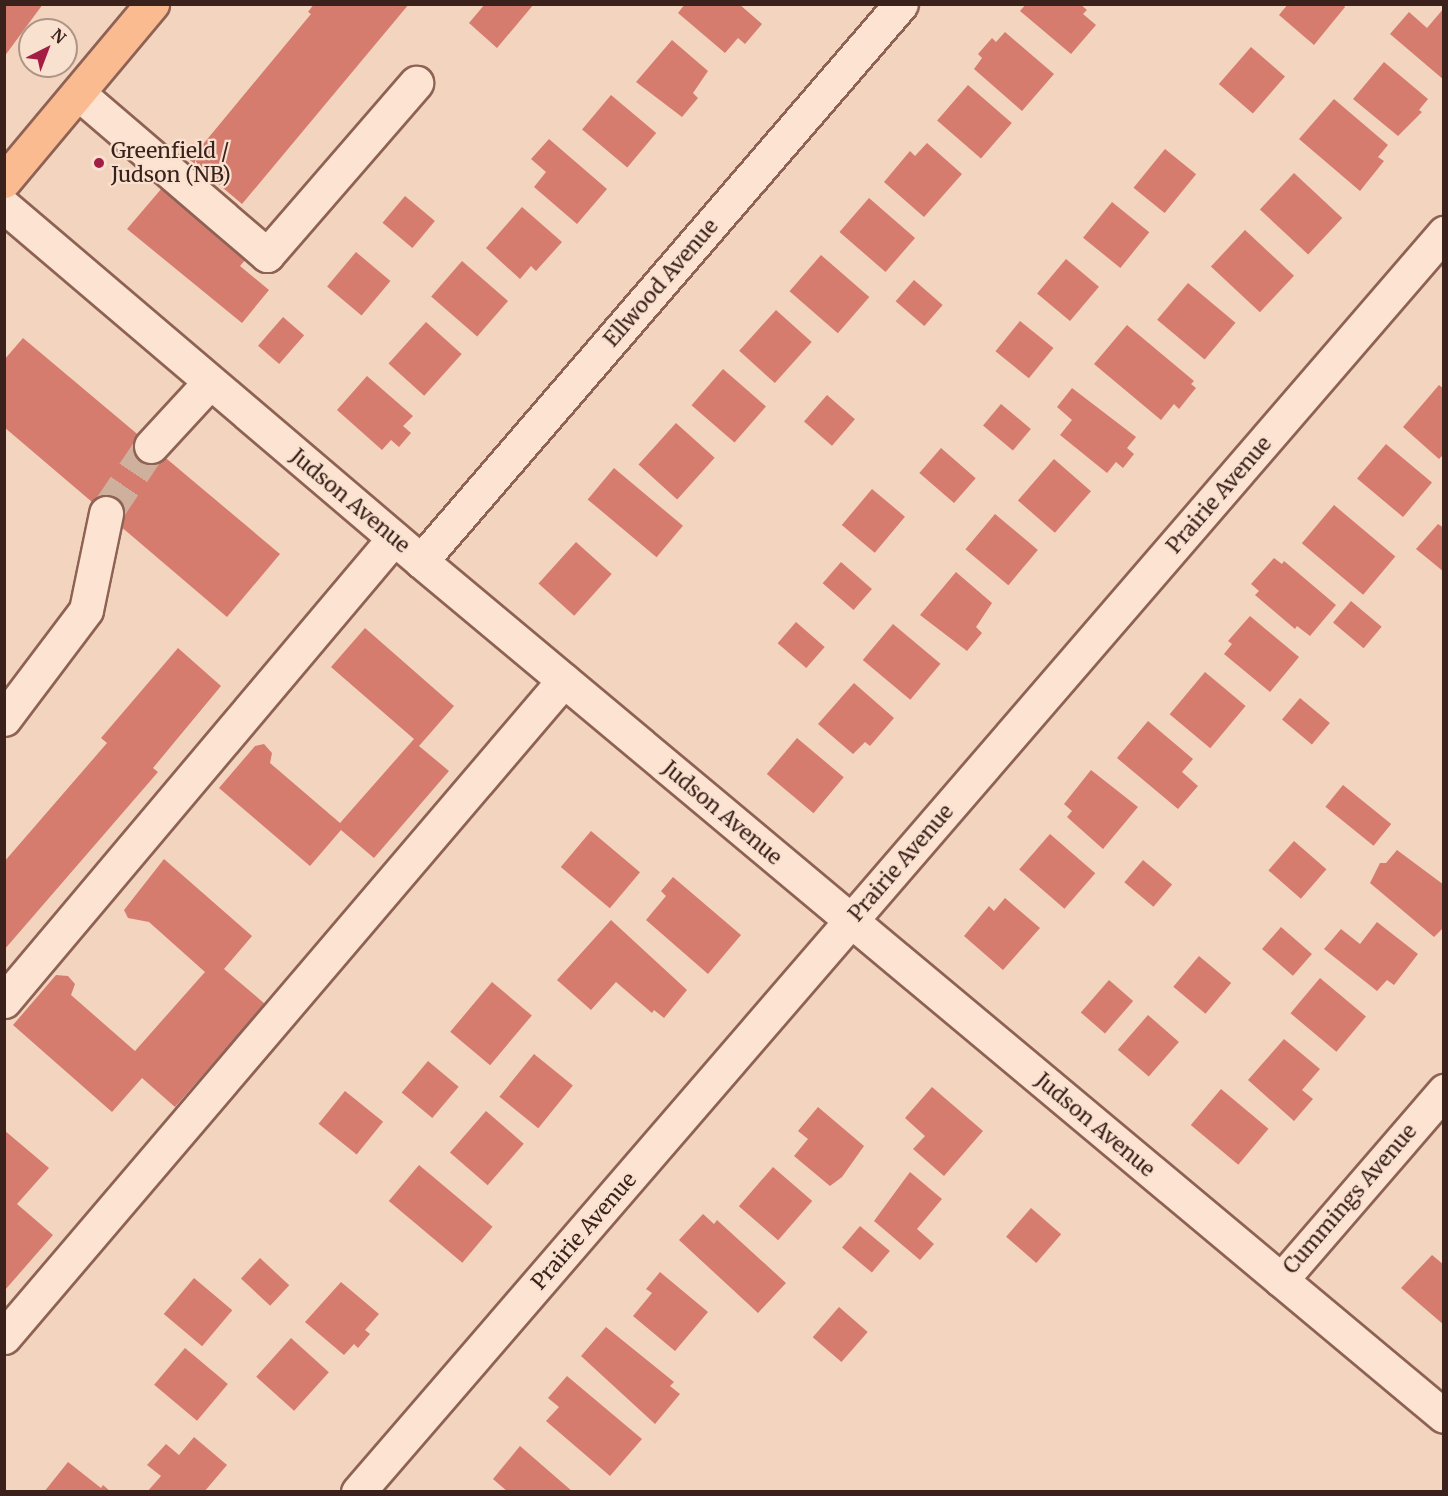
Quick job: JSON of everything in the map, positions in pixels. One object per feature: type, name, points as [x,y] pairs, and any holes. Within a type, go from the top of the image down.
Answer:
[{"type":"main road","points":[[4,181],[152,4]]},
{"type":"street","name":"Ellwood Avenue","points":[[421,561],[901,4]]},
{"type":"street","points":[[78,93],[267,255],[416,83]]},
{"type":"street","name":"Judson Avenue","points":[[4,206],[421,561],[1443,1416]]},
{"type":"street","name":"Prairie Avenue","points":[[358,1491],[1443,234]]},
{"type":"street","points":[[151,446],[210,382]]},
{"type":"street","points":[[4,719],[86,610],[106,513]]},
{"type":"street","points":[[4,1001],[394,538]]},
{"type":"street","points":[[4,1337],[564,680]]},
{"type":"street","name":"Cummings Avenue","points":[[1281,1280],[1443,1091]]},
{"type":"building","points":[[4,4],[43,4],[33,18],[18,18],[18,38],[4,57]]},
{"type":"building","points":[[314,4],[409,4],[242,204],[190,160],[311,14],[308,12]]},
{"type":"building","points":[[485,4],[534,4],[497,48],[469,23]]},
{"type":"building","points":[[685,4],[739,4],[762,24],[745,44],[738,38],[725,53],[678,13]]},
{"type":"building","points":[[1026,4],[1080,4],[1087,10],[1083,14],[1096,25],[1071,54],[1020,11]]},
{"type":"building","points":[[1288,4],[1343,4],[1345,7],[1314,45],[1279,15]]},
{"type":"building","points":[[1444,8],[1444,80],[1390,34],[1409,12],[1427,28]]},
{"type":"building","points":[[1005,32],[1054,74],[1022,111],[974,69],[982,58],[978,54],[992,38],[996,42]]},
{"type":"building","points":[[672,40],[708,71],[693,93],[698,98],[682,117],[636,82]]},
{"type":"building","points":[[1251,47],[1285,77],[1253,114],[1219,84]]},
{"type":"building","points":[[1384,62],[1428,99],[1419,110],[1422,112],[1398,136],[1353,99]]},
{"type":"building","points":[[968,85],[1012,123],[981,159],[937,120]]},
{"type":"building","points":[[611,95],[656,133],[627,167],[582,129]]},
{"type":"building","points":[[1334,99],[1388,145],[1378,157],[1384,161],[1360,191],[1299,139]]},
{"type":"building","points":[[549,139],[607,189],[577,224],[534,187],[546,172],[531,159]]},
{"type":"building","points":[[927,143],[962,174],[924,217],[884,182],[910,151],[915,156]]},
{"type":"building","points":[[1165,149],[1196,174],[1165,213],[1134,188]]},
{"type":"building","points":[[1294,173],[1342,218],[1308,255],[1260,210]]},
{"type":"building","points":[[162,188],[246,259],[240,266],[269,290],[242,323],[127,229]]},
{"type":"building","points":[[405,196],[435,221],[412,248],[383,223]]},
{"type":"building","points":[[869,198],[915,238],[886,272],[839,232]]},
{"type":"building","points":[[1112,202],[1149,232],[1120,268],[1083,238]]},
{"type":"building","points":[[522,207],[562,242],[536,271],[531,266],[520,279],[486,248]]},
{"type":"building","points":[[1245,230],[1294,276],[1260,312],[1211,267]]},
{"type":"building","points":[[356,252],[390,281],[362,315],[327,286]]},
{"type":"building","points":[[821,255],[869,297],[838,333],[790,291]]},
{"type":"building","points":[[1066,259],[1099,287],[1070,321],[1037,293]]},
{"type":"building","points":[[462,261],[508,301],[477,336],[431,296]]},
{"type":"building","points":[[914,280],[943,305],[924,326],[896,301]]},
{"type":"building","points":[[1188,283],[1235,323],[1205,360],[1157,320]]},
{"type":"building","points":[[776,310],[812,342],[775,383],[739,351]]},
{"type":"building","points":[[283,317],[304,335],[279,364],[258,346]]},
{"type":"building","points":[[1020,321],[1053,348],[1029,378],[995,351]]},
{"type":"building","points":[[426,322],[462,354],[424,396],[389,364]]},
{"type":"building","points":[[1127,325],[1194,381],[1191,384],[1196,388],[1179,409],[1174,404],[1161,420],[1094,364]]},
{"type":"building","points":[[23,338],[280,554],[227,617],[4,427],[4,360]]},
{"type":"building","points":[[723,369],[766,406],[735,443],[692,405]]},
{"type":"building","points":[[367,376],[413,416],[403,426],[411,433],[399,447],[391,440],[382,450],[337,410]]},
{"type":"building","points":[[1439,385],[1444,389],[1444,454],[1439,459],[1403,427]]},
{"type":"building","points":[[1072,388],[1136,437],[1127,448],[1134,454],[1123,468],[1116,462],[1107,473],[1060,435],[1072,420],[1057,407]]},
{"type":"building","points":[[827,395],[855,419],[832,446],[804,421]]},
{"type":"building","points":[[1001,404],[1031,429],[1013,451],[983,425]]},
{"type":"building","points":[[676,423],[715,458],[677,499],[639,465]]},
{"type":"building","points":[[1386,444],[1432,483],[1403,517],[1357,478]]},
{"type":"building","points":[[941,448],[976,478],[954,503],[919,473]]},
{"type":"building","points":[[1054,459],[1091,491],[1055,533],[1018,501]]},
{"type":"building","points":[[614,468],[683,526],[657,557],[588,499]]},
{"type":"building","points":[[872,489],[905,517],[875,553],[842,525]]},
{"type":"building","points":[[1334,505],[1395,556],[1363,595],[1302,543]]},
{"type":"building","points":[[995,514],[1038,550],[1008,585],[965,549]]},
{"type":"building","points":[[1438,524],[1444,528],[1444,572],[1416,549]]},
{"type":"building","points":[[576,542],[612,574],[574,616],[539,584]]},
{"type":"building","points":[[1274,558],[1282,564],[1284,561],[1336,605],[1310,636],[1297,626],[1295,629],[1255,595],[1259,591],[1251,584]]},
{"type":"building","points":[[841,562],[872,589],[854,610],[823,583]]},
{"type":"building","points":[[956,572],[992,603],[976,627],[982,633],[967,651],[920,615]]},
{"type":"building","points":[[1351,601],[1382,627],[1364,648],[1333,622]]},
{"type":"building","points":[[1250,616],[1299,657],[1270,692],[1224,654],[1232,644],[1228,641]]},
{"type":"building","points":[[796,622],[825,647],[806,668],[778,643]]},
{"type":"building","points":[[893,624],[940,664],[910,700],[863,660]]},
{"type":"building","points":[[365,628],[454,706],[419,746],[449,771],[374,858],[341,830],[310,866],[219,788],[255,746],[264,744],[272,753],[270,763],[340,823],[414,739],[331,667]]},
{"type":"building","points":[[178,648],[221,686],[153,768],[158,772],[4,950],[4,862],[107,743],[101,738]]},
{"type":"building","points":[[1205,672],[1246,706],[1210,748],[1170,714]]},
{"type":"building","points":[[854,683],[894,718],[870,746],[865,742],[853,754],[818,724]]},
{"type":"building","points":[[1300,698],[1330,723],[1312,745],[1282,719]]},
{"type":"building","points":[[1148,721],[1193,759],[1182,772],[1198,786],[1178,809],[1117,758]]},
{"type":"building","points":[[797,738],[844,777],[814,813],[767,774]]},
{"type":"building","points":[[1091,770],[1138,807],[1103,849],[1067,817],[1072,811],[1064,804]]},
{"type":"building","points":[[1343,785],[1391,824],[1374,846],[1325,807]]},
{"type":"building","points":[[591,831],[640,872],[610,908],[561,867]]},
{"type":"building","points":[[1050,834],[1095,873],[1064,909],[1019,869]]},
{"type":"building","points":[[1294,841],[1326,869],[1301,899],[1268,870]]},
{"type":"building","points":[[1397,850],[1444,885],[1444,927],[1434,937],[1370,883],[1380,863],[1386,863]]},
{"type":"building","points":[[164,859],[252,936],[224,969],[265,1004],[175,1107],[142,1078],[112,1112],[13,1025],[56,975],[68,976],[75,984],[71,995],[135,1051],[205,972],[149,922],[128,918],[124,910]]},
{"type":"building","points":[[1143,860],[1172,884],[1153,907],[1124,882]]},
{"type":"building","points":[[673,877],[741,935],[708,974],[646,920],[666,896],[661,891]]},
{"type":"building","points":[[1005,898],[1040,928],[1003,970],[964,936],[989,906],[994,911]]},
{"type":"building","points":[[611,920],[687,990],[664,1018],[654,1010],[652,1013],[616,982],[591,1010],[557,980]]},
{"type":"building","points":[[1377,922],[1418,954],[1394,985],[1387,980],[1377,991],[1324,949],[1341,929],[1360,944]]},
{"type":"building","points":[[1281,927],[1312,954],[1293,976],[1262,949]]},
{"type":"building","points":[[1199,956],[1231,983],[1205,1014],[1173,987]]},
{"type":"building","points":[[1320,978],[1366,1017],[1336,1052],[1290,1013]]},
{"type":"building","points":[[1109,980],[1133,1001],[1105,1033],[1081,1012]]},
{"type":"building","points":[[492,982],[532,1015],[490,1065],[450,1032]]},
{"type":"building","points":[[1148,1015],[1179,1042],[1149,1077],[1118,1050]]},
{"type":"building","points":[[1284,1039],[1320,1069],[1302,1090],[1313,1099],[1294,1121],[1248,1080]]},
{"type":"building","points":[[534,1054],[573,1085],[538,1128],[499,1097]]},
{"type":"building","points":[[428,1061],[459,1087],[432,1118],[402,1092]]},
{"type":"building","points":[[932,1087],[983,1131],[944,1176],[913,1149],[925,1136],[905,1118]]},
{"type":"building","points":[[1221,1089],[1268,1129],[1238,1165],[1191,1125]]},
{"type":"building","points":[[345,1091],[383,1122],[357,1154],[319,1124]]},
{"type":"building","points":[[818,1107],[864,1146],[842,1177],[830,1186],[794,1156],[808,1139],[798,1131]]},
{"type":"building","points":[[486,1111],[524,1144],[488,1185],[450,1153]]},
{"type":"building","points":[[4,1130],[49,1168],[17,1204],[53,1235],[5,1290]]},
{"type":"building","points":[[419,1165],[493,1227],[462,1263],[389,1201]]},
{"type":"building","points":[[773,1167],[812,1201],[778,1240],[739,1206]]},
{"type":"building","points":[[910,1172],[942,1199],[917,1229],[934,1244],[920,1260],[874,1221]]},
{"type":"building","points":[[1031,1208],[1061,1234],[1036,1263],[1006,1237]]},
{"type":"building","points":[[703,1214],[714,1224],[717,1220],[786,1283],[758,1313],[679,1240]]},
{"type":"building","points":[[860,1226],[890,1251],[872,1273],[842,1247]]},
{"type":"building","points":[[1432,1255],[1444,1265],[1444,1325],[1401,1288]]},
{"type":"building","points":[[260,1258],[289,1285],[270,1306],[241,1278]]},
{"type":"building","points":[[660,1272],[708,1312],[675,1351],[633,1316],[652,1293],[646,1289]]},
{"type":"building","points":[[194,1278],[232,1310],[202,1346],[164,1314]]},
{"type":"building","points":[[341,1282],[379,1314],[365,1330],[370,1334],[358,1348],[354,1344],[344,1355],[305,1322]]},
{"type":"building","points":[[839,1307],[868,1332],[841,1362],[813,1337]]},
{"type":"building","points":[[606,1327],[674,1382],[670,1386],[680,1394],[655,1424],[581,1356]]},
{"type":"building","points":[[291,1338],[329,1372],[294,1411],[256,1377]]},
{"type":"building","points":[[185,1348],[228,1384],[197,1421],[154,1385]]},
{"type":"building","points":[[567,1376],[642,1439],[610,1476],[546,1421],[559,1407],[548,1398]]},
{"type":"building","points":[[194,1437],[227,1465],[204,1492],[147,1492],[161,1476],[147,1465],[166,1444],[179,1455]]},
{"type":"building","points":[[520,1446],[573,1492],[508,1492],[493,1479]]},
{"type":"building","points":[[68,1462],[101,1488],[103,1485],[111,1492],[44,1492]]},
{"type":"tunnel","points":[[106,513],[151,446]]},
{"type":"place","name":"Greenfield / Judson (NB)","points":[[99,163]]}]
